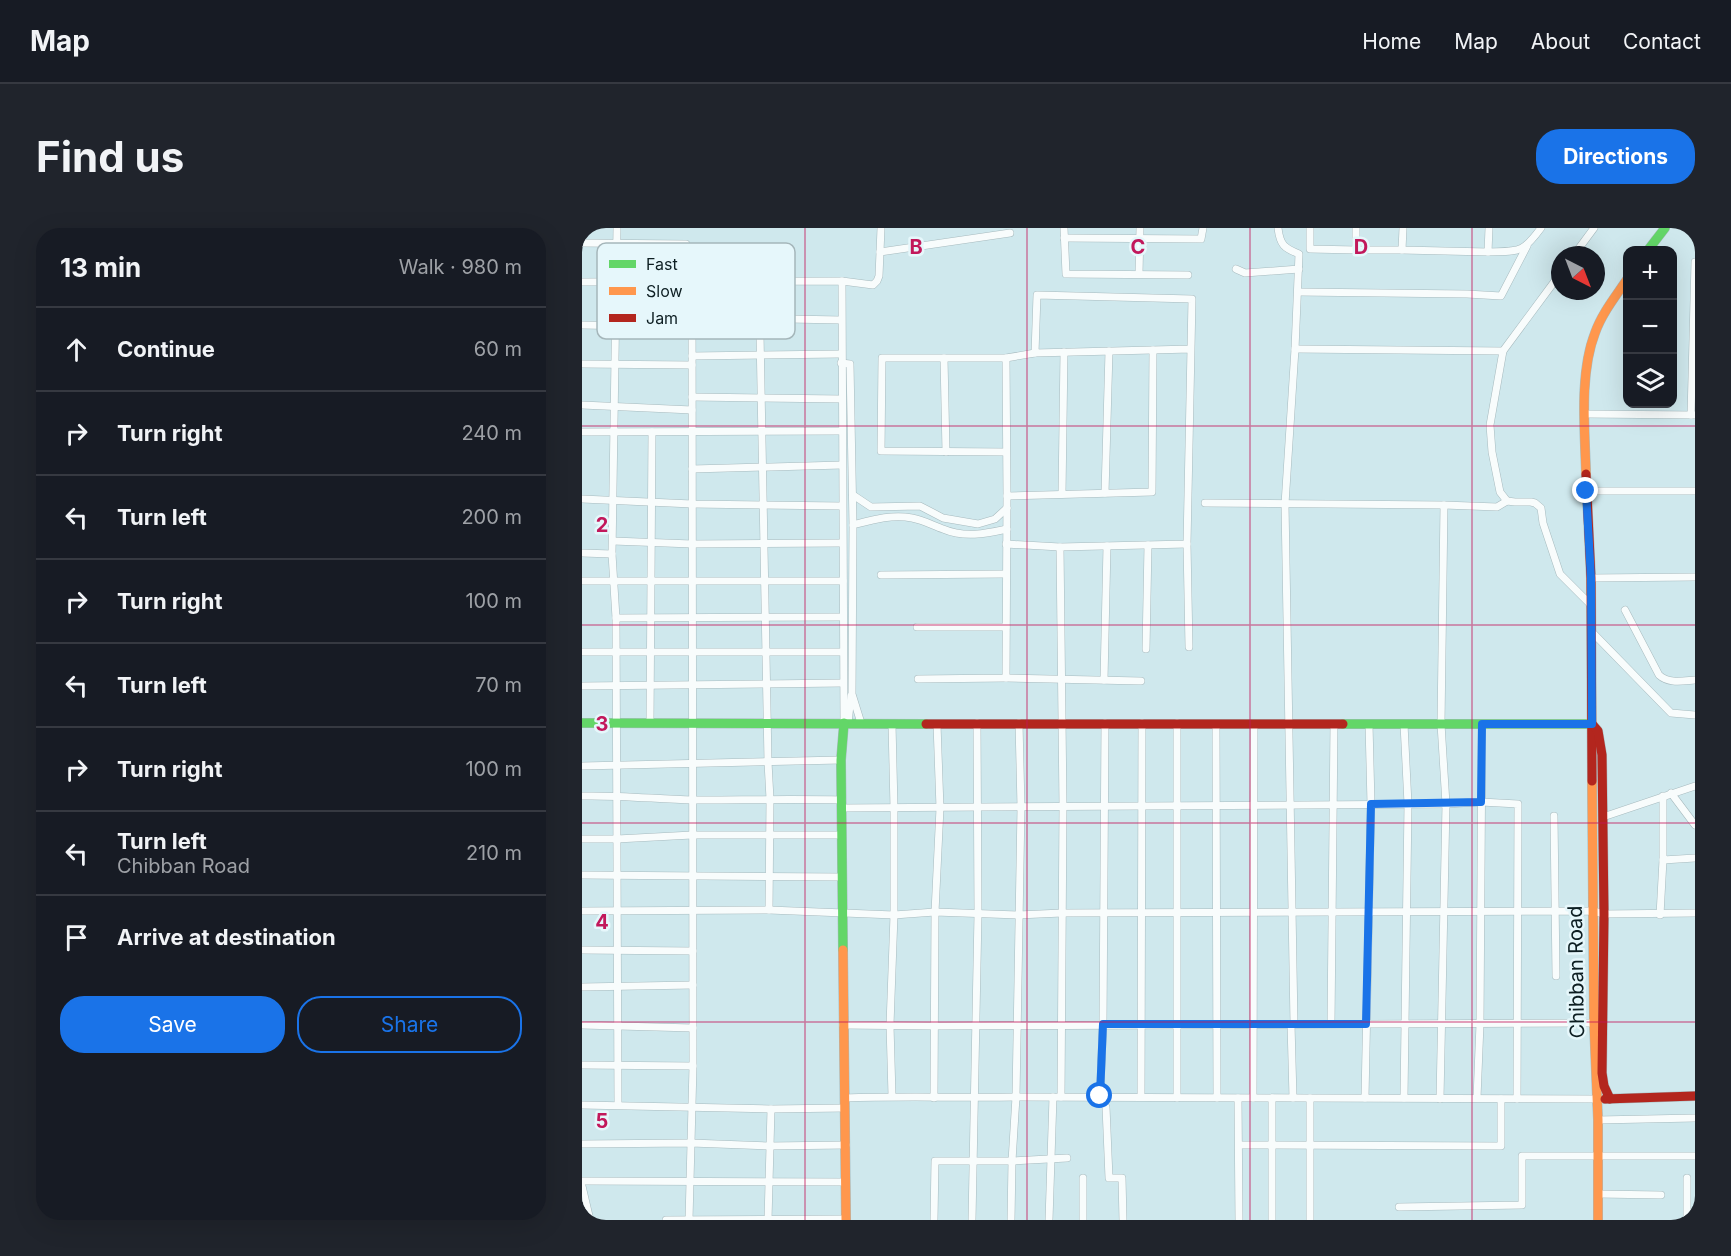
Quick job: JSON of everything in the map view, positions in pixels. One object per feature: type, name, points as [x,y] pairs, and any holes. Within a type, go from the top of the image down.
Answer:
[{"type":"street","points":[[582,243],[616,243],[617,228]]},
{"type":"street","points":[[795,280],[842,281],[873,285],[879,276],[881,228]]},
{"type":"street","points":[[1064,228],[1066,274],[1188,275]]},
{"type":"street","points":[[1139,274],[1140,228]]},
{"type":"street","points":[[1064,238],[1201,239],[1203,228]]},
{"type":"street","points":[[1278,228],[1281,242],[1286,249],[1299,254],[1310,249],[1488,252],[1516,251],[1527,246]]},
{"type":"street","points":[[1310,228],[1310,249]]},
{"type":"street","points":[[1356,228],[1356,250]]},
{"type":"street","points":[[1402,228],[1402,250]]},
{"type":"street","points":[[1488,252],[1489,228]]},
{"type":"street","points":[[1298,292],[1501,296],[1527,246],[1541,228]]},
{"type":"street","points":[[1581,246],[1594,228]]},
{"type":"street","points":[[1651,246],[1665,228]]},
{"type":"street","points":[[880,252],[1010,233]]},
{"type":"street","points":[[1293,1098],[1293,912],[1285,504],[1299,254]]},
{"type":"street","points":[[1585,414],[1693,415],[1695,262]]},
{"type":"street","points":[[1236,269],[1245,273],[1299,269]]},
{"type":"street","points":[[842,281],[843,683],[846,723]]},
{"type":"street","name":"Chibban Road","points":[[1598,1220],[1598,1119],[1594,1023],[1591,578],[1586,491],[1585,376],[1594,334],[1605,311],[1623,285]]},
{"type":"street","points":[[1507,501],[1500,492],[1492,452],[1490,425],[1503,351],[1551,286]]},
{"type":"street","points":[[1035,353],[1037,295],[1192,299],[1187,544],[1189,647]]},
{"type":"street","points":[[795,319],[841,320]]},
{"type":"street","points":[[616,339],[612,554],[616,618],[618,1105]]},
{"type":"street","points":[[690,1220],[689,1182],[693,1107],[692,339]]},
{"type":"street","points":[[761,339],[770,799],[769,910]]},
{"type":"street","points":[[1006,452],[881,451],[882,358],[1006,358],[1035,353],[1191,349]]},
{"type":"street","points":[[1295,349],[1503,351]]},
{"type":"street","points":[[1007,496],[1152,492],[1153,350]]},
{"type":"street","points":[[1105,493],[1109,351]]},
{"type":"street","points":[[1062,494],[1064,352]]},
{"type":"street","points":[[692,356],[841,354]]},
{"type":"street","points":[[944,358],[946,452]]},
{"type":"street","points":[[1006,358],[1006,678]]},
{"type":"street","points":[[666,1220],[846,1219],[842,760],[852,694],[853,495],[850,364],[841,363]]},
{"type":"street","points":[[582,364],[692,365]]},
{"type":"street","points":[[692,397],[842,399]]},
{"type":"street","points":[[582,405],[692,410]]},
{"type":"street","points":[[582,432],[842,431]]},
{"type":"street","points":[[650,723],[652,432]]},
{"type":"street","points":[[692,469],[842,465]]},
{"type":"street","points":[[1586,491],[1695,491]]},
{"type":"street","points":[[853,495],[871,507],[920,506],[943,518],[978,524],[995,519],[1007,508]]},
{"type":"street","points":[[582,499],[692,504],[842,506]]},
{"type":"street","points":[[1205,503],[1497,507],[1507,501],[1531,502],[1541,508],[1543,523],[1560,574],[1590,605]]},
{"type":"street","points":[[1440,1099],[1446,804],[1442,724],[1444,505]]},
{"type":"street","points":[[853,525],[891,516],[911,517],[944,530],[962,534],[984,535],[1007,529]]},
{"type":"street","points":[[613,541],[692,544],[842,543]]},
{"type":"street","points":[[1006,544],[1060,547],[1187,544]]},
{"type":"street","points":[[1146,649],[1148,545]]},
{"type":"street","points":[[1104,680],[1107,546]]},
{"type":"street","points":[[1049,1220],[1061,1024],[1063,806],[1060,547]]},
{"type":"street","points":[[582,553],[612,554]]},
{"type":"street","points":[[880,575],[1006,574]]},
{"type":"street","points":[[1591,578],[1695,577]]},
{"type":"street","points":[[582,581],[843,581]]},
{"type":"street","points":[[1625,610],[1659,675],[1665,680],[1672,681],[1695,680]]},
{"type":"street","points":[[616,618],[843,617]]},
{"type":"street","points":[[917,627],[1006,627]]},
{"type":"street","points":[[1591,632],[1671,713],[1695,715]]},
{"type":"street","points":[[582,652],[843,652]]},
{"type":"street","points":[[918,679],[1141,681]]},
{"type":"street","points":[[582,686],[843,683]]},
{"type":"street","points":[[852,694],[861,723]]},
{"type":"street","points":[[582,723],[1592,724]]},
{"type":"street","points":[[972,1220],[978,914],[977,723]]},
{"type":"street","points":[[1011,1220],[1016,1097],[1021,807],[1019,723]]},
{"type":"street","points":[[1105,723],[1103,1024],[1100,1096],[1106,1107],[1109,1178],[1122,1178],[1123,1220]]},
{"type":"street","points":[[1141,1097],[1142,723]]},
{"type":"street","points":[[1177,723],[1177,1098]]},
{"type":"street","points":[[892,724],[894,808],[894,915],[890,1024],[892,1096]]},
{"type":"street","points":[[934,1098],[935,912],[940,808],[937,724]]},
{"type":"street","points":[[1216,724],[1217,1098]]},
{"type":"street","points":[[1253,1098],[1254,724]]},
{"type":"street","points":[[1331,1024],[1334,724]]},
{"type":"street","points":[[1365,1098],[1371,804],[1369,724]]},
{"type":"street","points":[[1404,724],[1408,804],[1404,1098]]},
{"type":"street","points":[[1477,1098],[1480,1024],[1482,724]]},
{"type":"street","name":"Chibban Road","points":[[1592,724],[1598,731],[1602,755],[1604,914],[1602,1073],[1604,1086],[1610,1099]]},
{"type":"street","points":[[582,766],[842,760]]},
{"type":"street","points":[[1603,817],[1695,786]]},
{"type":"street","points":[[1671,793],[1695,825]]},
{"type":"street","points":[[582,795],[692,800],[770,799],[894,808],[1481,802],[1518,804],[1517,1099]]},
{"type":"street","points":[[1660,915],[1663,796]]},
{"type":"street","points":[[1554,816],[1556,976]]},
{"type":"street","points":[[582,839],[692,835],[842,835]]},
{"type":"street","points":[[1662,860],[1695,858]]},
{"type":"street","points":[[582,875],[842,877]]},
{"type":"street","points":[[582,911],[769,910],[894,915],[935,912],[1018,915],[1062,912],[1593,911],[1604,914],[1660,915],[1695,913]]},
{"type":"street","points":[[582,950],[693,951]]},
{"type":"street","points":[[582,987],[693,985]]},
{"type":"street","points":[[843,1025],[1594,1023]]},
{"type":"street","points":[[582,1025],[693,1028]]},
{"type":"street","points":[[582,1065],[693,1066]]},
{"type":"street","points":[[845,1098],[1100,1096],[1610,1099],[1695,1096]]},
{"type":"street","points":[[1238,1098],[1239,1220]]},
{"type":"street","points":[[1272,1098],[1272,1220]]},
{"type":"street","points":[[1310,1098],[1310,1220]]},
{"type":"street","points":[[1240,1145],[1501,1146],[1501,1099]]},
{"type":"street","points":[[582,1105],[771,1109],[845,1108]]},
{"type":"street","points":[[768,1219],[771,1109]]},
{"type":"street","points":[[1598,1119],[1695,1118]]},
{"type":"street","points":[[582,1144],[846,1145]]},
{"type":"street","points":[[1399,1207],[1522,1205],[1522,1156],[1695,1156]]},
{"type":"street","points":[[934,1220],[934,1161],[1067,1158]]},
{"type":"street","points":[[1083,1178],[1083,1220]]},
{"type":"street","points":[[1687,1178],[1687,1220]]},
{"type":"street","points":[[582,1181],[846,1182]]},
{"type":"street","points":[[582,1186],[591,1220]]},
{"type":"street","points":[[1598,1194],[1661,1195]]},
{"type":"traffic: fast","points":[[1651,246],[1665,228]]},
{"type":"traffic: fast","points":[[582,723],[926,724]]},
{"type":"traffic: fast","points":[[843,950],[841,760],[844,723]]},
{"type":"traffic: fast","points":[[1343,724],[1592,724]]},
{"type":"traffic: slow","points":[[1586,474],[1584,403],[1590,349],[1601,318],[1623,286]]},
{"type":"traffic: slow","points":[[1592,781],[1598,1220]]},
{"type":"traffic: slow","points":[[843,950],[846,1220]]},
{"type":"traffic: jam","points":[[1586,474],[1591,578],[1592,781]]},
{"type":"traffic: jam","points":[[926,724],[1343,724]]},
{"type":"traffic: jam","points":[[1592,724],[1598,731],[1602,755],[1604,914],[1602,1073],[1604,1086],[1610,1099]]},
{"type":"traffic: jam","points":[[1605,1099],[1695,1096]]},
{"type":"route","points":[[1100,1096],[1103,1024],[1366,1024],[1371,804],[1481,802],[1482,724],[1592,724],[1591,578],[1586,491]]}]
